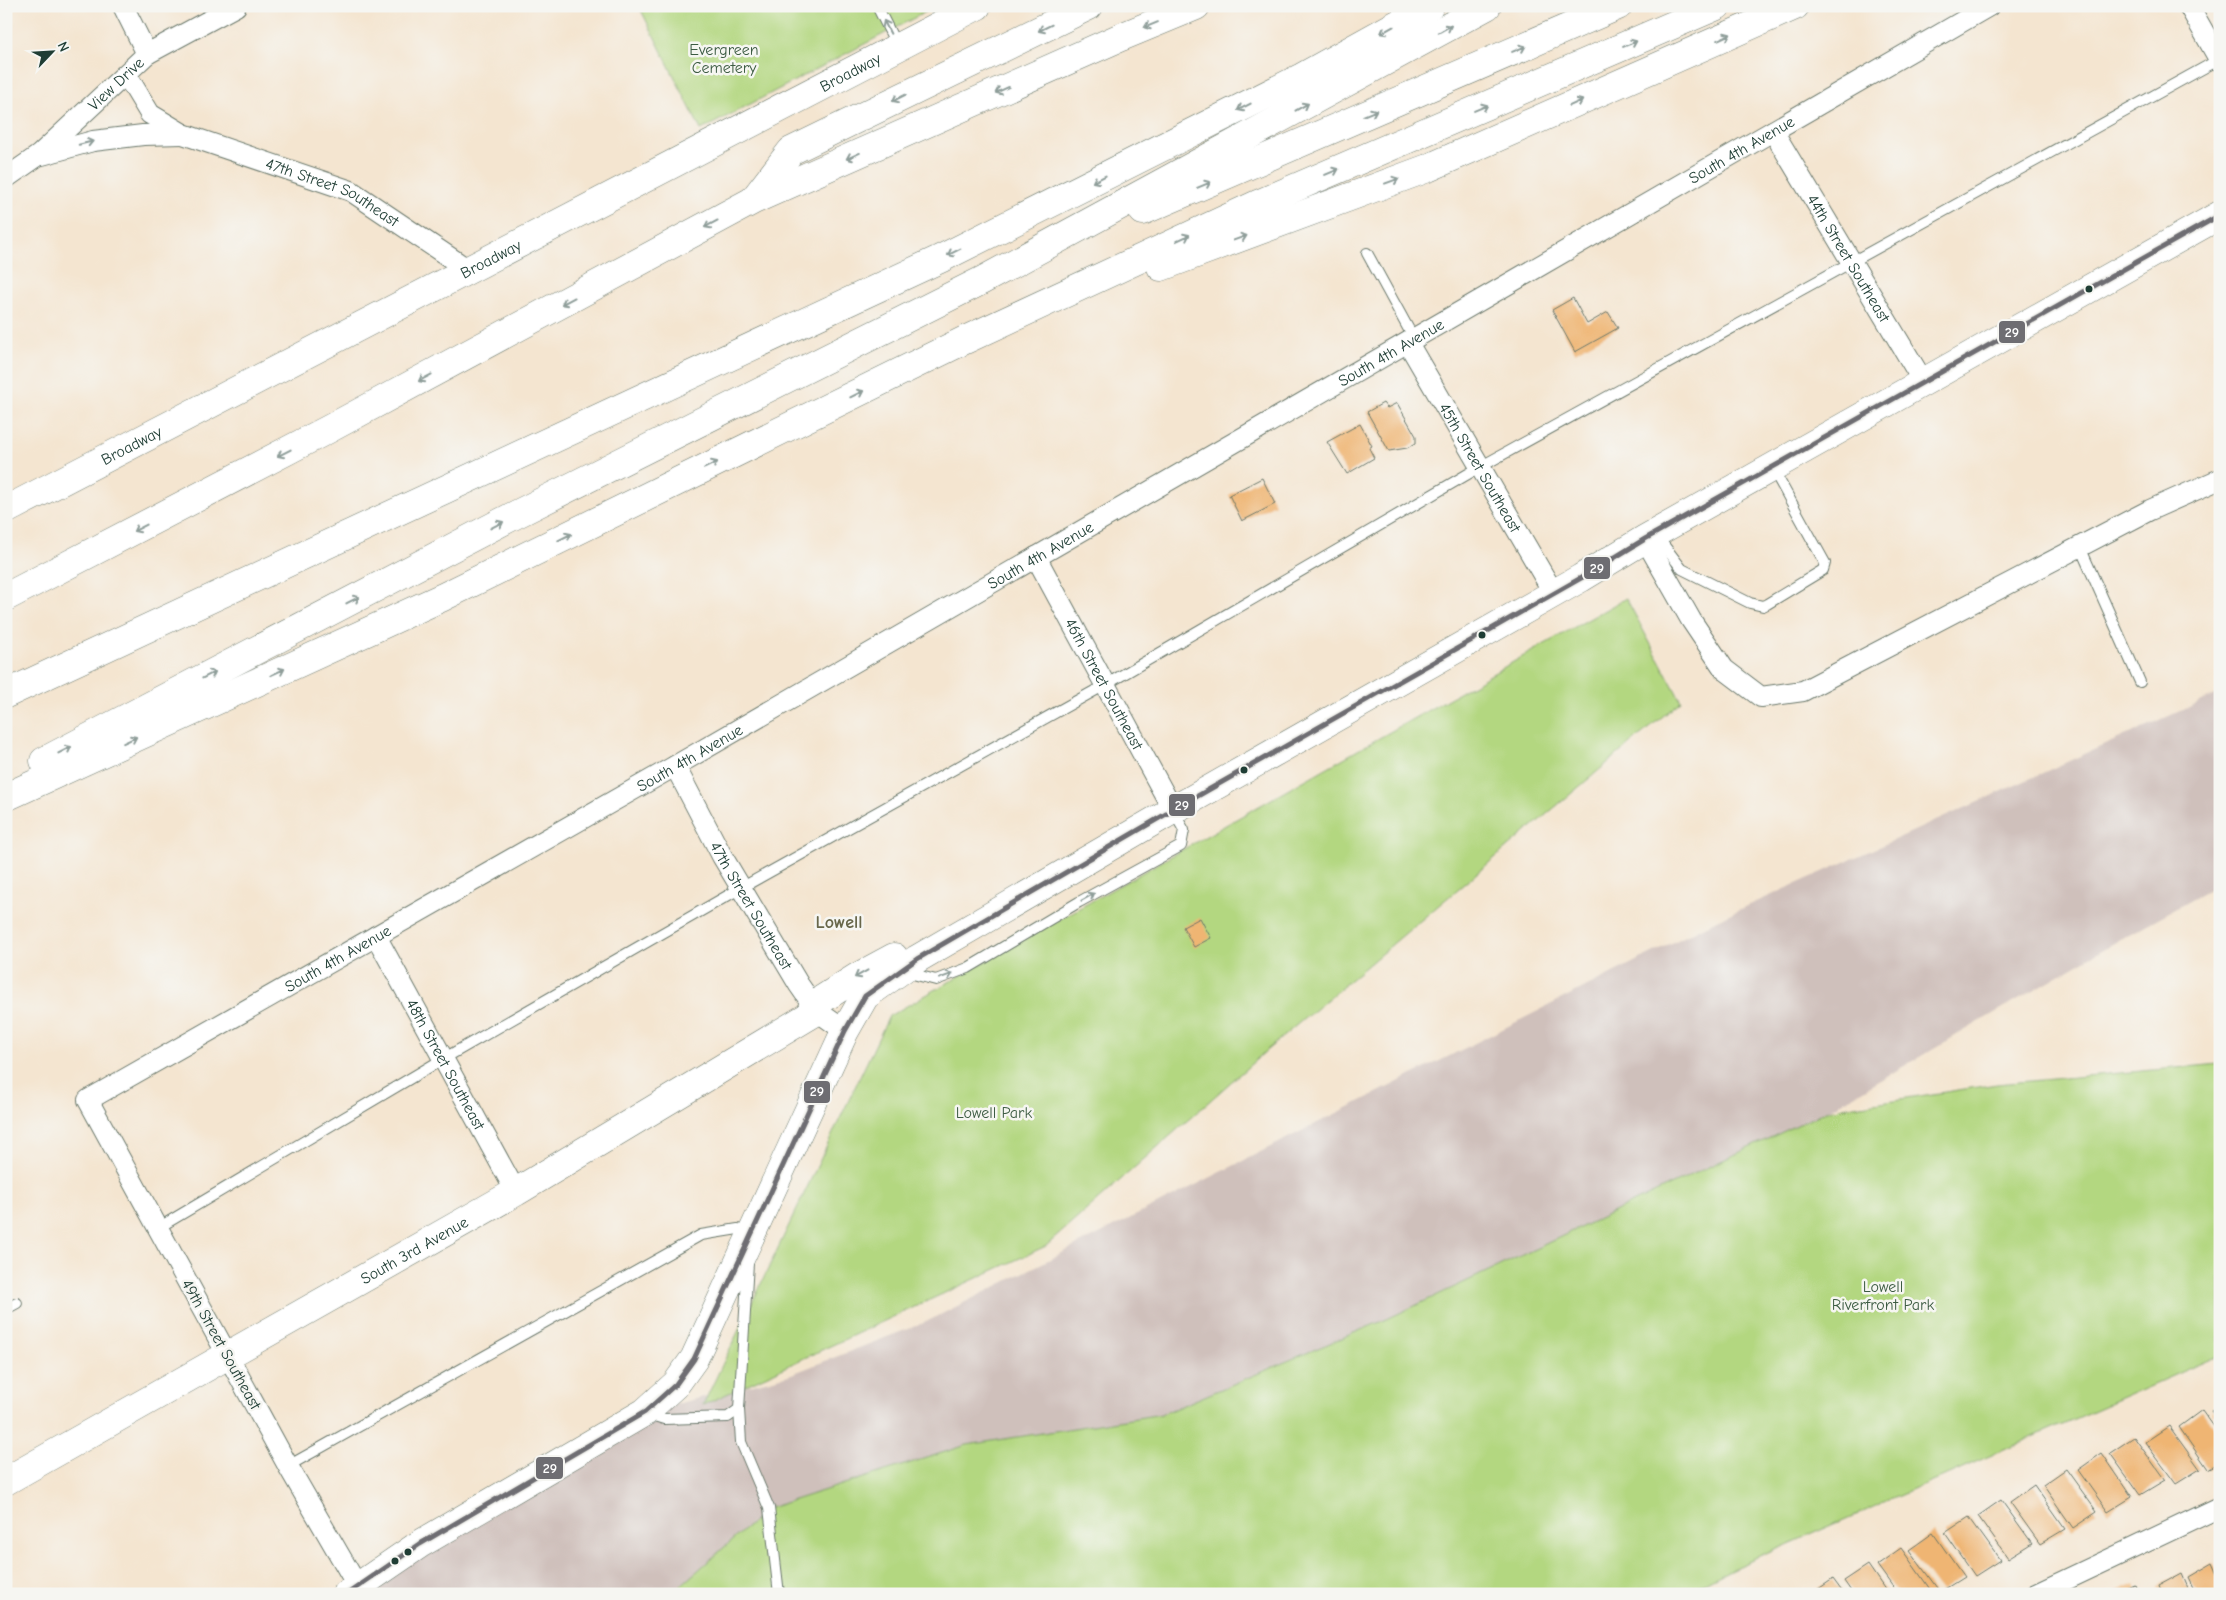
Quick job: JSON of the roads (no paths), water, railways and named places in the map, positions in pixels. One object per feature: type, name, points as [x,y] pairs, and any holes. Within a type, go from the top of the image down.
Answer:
[{"type":"main road","name":"Broadway","points":[[6,510],[470,271],[977,6]]},
{"type":"main road","points":[[754,200],[791,151],[1089,6]]},
{"type":"main road","points":[[6,597],[327,430],[754,200],[1121,37],[1196,6]]},
{"type":"main road","points":[[6,694],[942,258],[1302,78],[1430,6]]},
{"type":"main road","points":[[6,781],[513,516],[983,280],[1487,6]]},
{"type":"main road","points":[[983,280],[1618,6]]},
{"type":"main road","points":[[6,797],[443,597],[965,340],[1260,203],[1717,6]]},
{"type":"main road","points":[[965,340],[1428,168],[1795,6]]},
{"type":"main road","points":[[352,1590],[420,1544],[645,1412],[676,1384],[694,1359],[845,1031],[865,996],[899,971],[1173,810],[1553,592],[1581,578],[1650,536],[2220,215]]},
{"type":"main road","name":"South 3rd Avenue","points":[[6,1481],[516,1192],[815,1008],[857,977],[908,950],[1001,910]]},
{"type":"street","points":[[123,6],[147,54]]},
{"type":"street","name":"View Drive","points":[[6,178],[39,155],[147,54],[236,6]]},
{"type":"street","name":"South 4th Avenue","points":[[88,1100],[675,766],[1989,6]]},
{"type":"street","points":[[2189,6],[2219,60]]},
{"type":"street","name":"47th Street Southeast","points":[[126,74],[150,114],[183,134],[351,191],[470,271]]},
{"type":"street","name":"44th Street Southeast","points":[[1773,132],[1924,383]]},
{"type":"street","name":"47th Street Southeast","points":[[39,155],[93,141],[143,135],[183,134]]},
{"type":"street","name":"45th Street Southeast","points":[[1411,341],[1480,467],[1553,592]]},
{"type":"street","points":[[1650,536],[1690,620],[1724,669],[1761,697],[1803,691],[2150,510],[2220,479]]},
{"type":"street","name":"46th Street Southeast","points":[[1036,557],[1173,810]]},
{"type":"street","name":"47th Street Southeast","points":[[675,766],[722,856],[815,1008],[845,1031]]},
{"type":"street","name":"48th Street Southeast","points":[[376,936],[516,1192]]},
{"type":"street","name":"49th Street Southeast","points":[[88,1100],[228,1354],[352,1590]]},
{"type":"street","points":[[2036,1594],[2220,1507]]},
{"type":"lane","points":[[877,6],[898,47]]},
{"type":"lane","points":[[158,1228],[443,1059],[741,888],[1105,685],[1480,467],[2219,60]]},
{"type":"lane","points":[[1366,253],[1411,341]]},
{"type":"lane","points":[[1650,536],[1682,570],[1750,603],[1763,606],[1767,604],[1824,570],[1825,563],[1773,468]]},
{"type":"lane","points":[[2080,547],[2140,682]]},
{"type":"lane","points":[[899,971],[936,980],[968,968],[1080,902],[1181,846],[1184,830],[1173,810]]},
{"type":"lane","points":[[288,1466],[701,1236],[738,1229],[750,1240],[738,1409],[741,1442],[769,1508],[779,1594]]},
{"type":"lane","points":[[6,1309],[17,1303]]},
{"type":"lane","points":[[645,1412],[664,1419],[718,1418],[728,1417],[738,1409]]},
{"type":"district","name":"Lowell","points":[[839,922]]},
{"type":"park label","name":"Evergreen Cemetery","points":[[724,58]]},
{"type":"park label","name":"Lowell Park","points":[[994,1112]]},
{"type":"park label","name":"Lowell Riverfront Park","points":[[1883,1295]]}]
